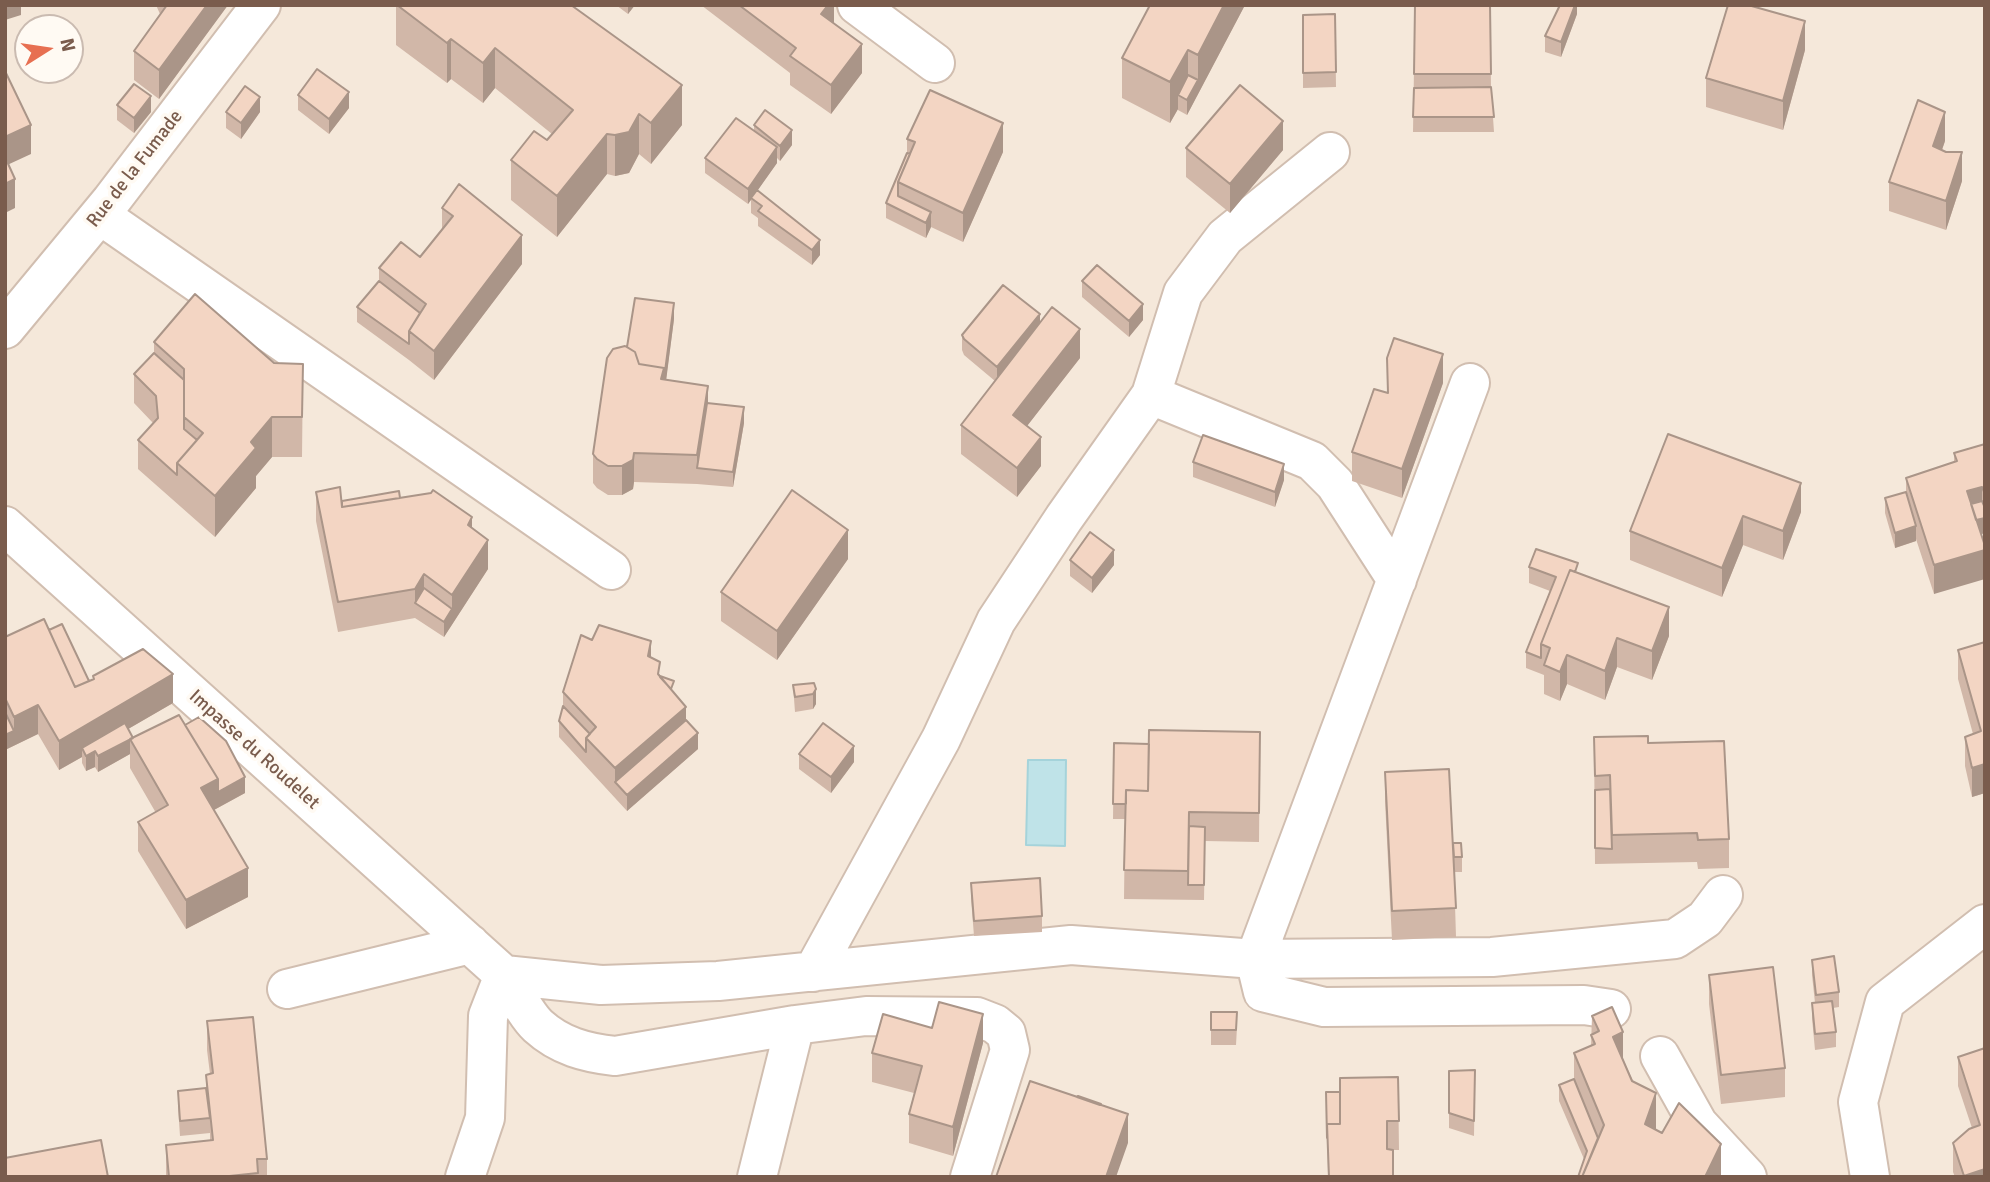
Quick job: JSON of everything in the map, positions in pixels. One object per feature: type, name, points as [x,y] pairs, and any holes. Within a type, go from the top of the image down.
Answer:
[{"type":"street","name":"Rue de la Fumade","points":[[5,329],[100,215],[261,5]]},
{"type":"street","points":[[857,5],[935,63]]},
{"type":"street","points":[[813,972],[941,739],[996,621],[1064,517],[1151,395],[1183,293],[1225,237],[1330,152]]},
{"type":"street","points":[[100,215],[611,570]]},
{"type":"street","points":[[1470,383],[1255,959],[1262,992],[1324,1007],[1584,1005],[1611,1009]]},
{"type":"street","points":[[1151,395],[1312,461],[1335,484],[1397,580]]},
{"type":"street","name":"Impasse du Roudelet","points":[[5,526],[504,975],[537,1025],[564,1044],[588,1053],[615,1056],[795,1025],[866,1016],[977,1017],[995,1024],[1006,1033],[1010,1049],[970,1177]]},
{"type":"street","points":[[465,1177],[485,1118],[488,1016],[504,975],[601,985],[718,981],[1071,945],[1255,959],[1493,957],[1675,939],[1705,919],[1723,895]]},
{"type":"street","points":[[1870,1177],[1858,1102],[1885,1002],[1985,924]]},
{"type":"street","points":[[287,989],[470,944]]},
{"type":"street","points":[[757,1177],[795,1025]]},
{"type":"street","points":[[1660,1056],[1698,1124],[1747,1177]]},
{"type":"shaded area","points":[[5,5],[1985,5],[1985,1177],[5,1177]]},
{"type":"water","points":[[1028,760],[1066,760],[1065,846],[1026,845]]},
{"type":"building","points":[[167,5],[207,5],[159,70],[134,51]]},
{"type":"building","points":[[397,5],[571,5],[682,85],[651,123],[639,114],[629,132],[607,134],[557,196],[511,160],[534,131],[547,140],[573,110],[495,48],[483,63],[451,39],[447,43]]},
{"type":"building","points":[[739,5],[828,5],[821,14],[862,44],[831,85],[790,56],[796,48]]},
{"type":"building","points":[[1150,5],[1224,5],[1198,55],[1188,50],[1170,82],[1122,58]]},
{"type":"building","points":[[1415,5],[1490,5],[1491,74],[1414,74]]},
{"type":"building","points":[[1560,5],[1575,5],[1561,42],[1545,36]]},
{"type":"building","points":[[1728,5],[1748,5],[1805,21],[1783,101],[1706,78]]},
{"type":"building","points":[[1335,14],[1336,72],[1303,73],[1303,15]]},
{"type":"building","points":[[317,69],[349,92],[329,119],[298,95]]},
{"type":"building","points":[[5,71],[31,125],[5,137]]},
{"type":"building","points":[[1188,75],[1198,80],[1187,100],[1178,95]]},
{"type":"building","points":[[134,84],[151,96],[134,118],[117,105]]},
{"type":"building","points":[[1240,85],[1283,121],[1230,184],[1186,148]]},
{"type":"building","points":[[245,86],[260,97],[241,123],[226,112]]},
{"type":"building","points":[[1491,87],[1494,117],[1413,117],[1414,88]]},
{"type":"building","points":[[930,90],[1003,123],[963,213],[898,182],[915,142],[907,139]]},
{"type":"building","points":[[1918,100],[1945,112],[1933,146],[1946,152],[1962,152],[1946,201],[1889,182]]},
{"type":"building","points":[[765,110],[792,130],[780,146],[754,125]]},
{"type":"building","points":[[736,118],[777,147],[748,189],[705,158]]},
{"type":"building","points":[[907,153],[910,154],[898,182],[898,196],[931,212],[926,223],[886,203]]},
{"type":"building","points":[[5,157],[15,179],[5,184]]},
{"type":"building","points":[[459,184],[522,235],[434,351],[409,331],[426,304],[379,268],[401,242],[420,257],[453,216],[442,208]]},
{"type":"building","points":[[757,190],[820,240],[812,250],[758,211],[762,206],[751,198]]},
{"type":"building","points":[[1097,265],[1143,304],[1129,321],[1082,281]]},
{"type":"building","points":[[379,281],[420,313],[409,331],[409,344],[357,307]]},
{"type":"building","points":[[1003,285],[1040,314],[997,367],[962,335]]},
{"type":"building","points":[[195,294],[274,363],[303,364],[302,417],[272,417],[251,442],[256,448],[215,496],[177,463],[203,433],[184,417],[184,369],[154,342]]},
{"type":"building","points":[[635,298],[674,303],[664,379],[664,368],[639,364],[635,352],[627,347]]},
{"type":"building","points":[[1052,307],[1080,329],[1013,415],[1041,437],[1017,468],[961,425]]},
{"type":"building","points":[[1394,338],[1443,354],[1402,469],[1352,452],[1374,389],[1388,393],[1387,358]]},
{"type":"building","points":[[625,346],[635,352],[639,364],[664,368],[661,379],[708,386],[697,455],[634,453],[633,460],[622,466],[608,466],[593,454],[607,358],[613,349]]},
{"type":"building","points":[[154,353],[184,380],[184,429],[197,440],[177,463],[177,475],[138,440],[158,418],[156,396],[134,374]]},
{"type":"building","points":[[707,403],[744,407],[733,472],[697,468]]},
{"type":"building","points":[[1668,434],[1801,483],[1783,531],[1743,516],[1722,568],[1630,531]]},
{"type":"building","points":[[1203,435],[1284,464],[1275,492],[1193,462]]},
{"type":"building","points":[[1985,444],[1985,494],[1982,487],[1967,491],[1985,550],[1934,565],[1906,478],[1957,461],[1954,453]]},
{"type":"building","points":[[340,487],[342,507],[431,493],[433,490],[472,517],[468,525],[488,540],[452,595],[424,574],[415,589],[338,602],[316,492]]},
{"type":"building","points":[[792,490],[848,530],[777,631],[721,592]]},
{"type":"building","points":[[399,491],[400,498],[342,507],[342,501]]},
{"type":"building","points":[[1906,492],[1916,526],[1895,533],[1885,498]]},
{"type":"building","points":[[1982,501],[1985,518],[1976,520],[1971,504]]},
{"type":"building","points":[[1090,532],[1114,550],[1092,578],[1070,560]]},
{"type":"building","points":[[1536,549],[1578,563],[1575,572],[1570,570],[1541,644],[1541,658],[1526,652],[1556,577],[1529,567]]},
{"type":"building","points":[[1570,570],[1669,607],[1652,651],[1617,638],[1605,671],[1567,655],[1560,672],[1544,665],[1550,648],[1541,644]]},
{"type":"building","points":[[424,588],[452,609],[444,622],[415,603]]},
{"type":"building","points":[[44,619],[75,687],[94,679],[93,676],[143,649],[173,674],[59,741],[38,705],[14,717],[5,698],[5,637]]},
{"type":"building","points":[[62,624],[89,681],[75,687],[49,630]]},
{"type":"building","points":[[599,625],[651,641],[648,656],[660,662],[658,674],[686,707],[615,768],[586,738],[596,727],[563,692],[581,635],[592,640]]},
{"type":"building","points":[[1985,642],[1985,764],[1972,768],[1965,737],[1981,731],[1958,650]]},
{"type":"building","points":[[660,677],[674,681],[671,689]]},
{"type":"building","points":[[814,683],[816,689],[813,694],[795,697],[793,685]]},
{"type":"building","points":[[563,706],[590,734],[586,738],[586,752],[559,721]]},
{"type":"building","points":[[5,712],[14,731],[5,735]]},
{"type":"building","points":[[179,715],[218,779],[201,788],[248,868],[186,900],[138,822],[168,805],[130,739]]},
{"type":"building","points":[[199,717],[226,741],[245,777],[218,792],[218,779],[185,725]]},
{"type":"building","points":[[686,720],[698,733],[627,795],[615,782]]},
{"type":"building","points":[[125,723],[133,738],[98,756],[95,751],[86,756],[82,748]]},
{"type":"building","points":[[823,723],[854,746],[831,777],[799,754]]},
{"type":"building","points":[[1149,730],[1260,732],[1259,813],[1189,812],[1188,871],[1124,870],[1126,790],[1148,791]]},
{"type":"building","points":[[1648,736],[1648,743],[1724,741],[1729,839],[1698,840],[1697,833],[1612,835],[1610,775],[1595,776],[1594,737]]},
{"type":"building","points":[[1114,743],[1149,744],[1148,791],[1126,790],[1126,804],[1113,804]]},
{"type":"building","points":[[1449,769],[1456,908],[1392,911],[1385,772]]},
{"type":"building","points":[[1610,789],[1612,849],[1595,848],[1595,790]]},
{"type":"building","points":[[1189,826],[1205,827],[1204,885],[1188,885]]},
{"type":"building","points":[[1453,843],[1461,843],[1462,857],[1454,857]]},
{"type":"building","points":[[1040,878],[1042,916],[974,921],[971,883]]},
{"type":"building","points":[[1834,956],[1839,992],[1816,995],[1812,960]]},
{"type":"building","points":[[1773,967],[1785,1068],[1721,1075],[1709,975]]},
{"type":"building","points":[[1832,1001],[1836,1032],[1815,1034],[1812,1003]]},
{"type":"building","points":[[939,1002],[983,1014],[953,1127],[909,1114],[922,1066],[872,1053],[883,1014],[932,1028]]},
{"type":"building","points":[[1612,1007],[1623,1032],[1613,1037],[1632,1081],[1656,1093],[1645,1124],[1662,1133],[1679,1103],[1721,1144],[1705,1177],[1582,1177],[1604,1125],[1574,1053],[1595,1044],[1591,1035],[1599,1031],[1592,1016]]},
{"type":"building","points":[[1211,1012],[1237,1012],[1236,1030],[1211,1030]]},
{"type":"building","points":[[253,1017],[267,1159],[257,1159],[258,1173],[220,1177],[169,1177],[166,1145],[213,1140],[206,1075],[213,1073],[207,1021]]},
{"type":"building","points":[[1985,1048],[1985,1169],[1964,1176],[1953,1143],[1969,1129],[1980,1125],[1958,1057]]},
{"type":"building","points":[[1475,1070],[1474,1121],[1449,1113],[1449,1071]]},
{"type":"building","points":[[1398,1077],[1399,1121],[1387,1121],[1387,1149],[1393,1150],[1393,1177],[1329,1177],[1327,1124],[1340,1124],[1340,1078]]},
{"type":"building","points":[[1574,1079],[1598,1138],[1582,1177],[1578,1177],[1587,1151],[1559,1085]]},
{"type":"building","points":[[1030,1081],[1128,1114],[1106,1177],[996,1177]]},
{"type":"building","points":[[206,1088],[210,1118],[180,1121],[178,1091]]},
{"type":"building","points":[[1326,1092],[1340,1092],[1340,1124],[1327,1124],[1327,1138]]},
{"type":"building","points":[[1078,1096],[1101,1104],[1077,1097]]},
{"type":"building","points":[[101,1140],[108,1177],[5,1177],[5,1158]]}]
